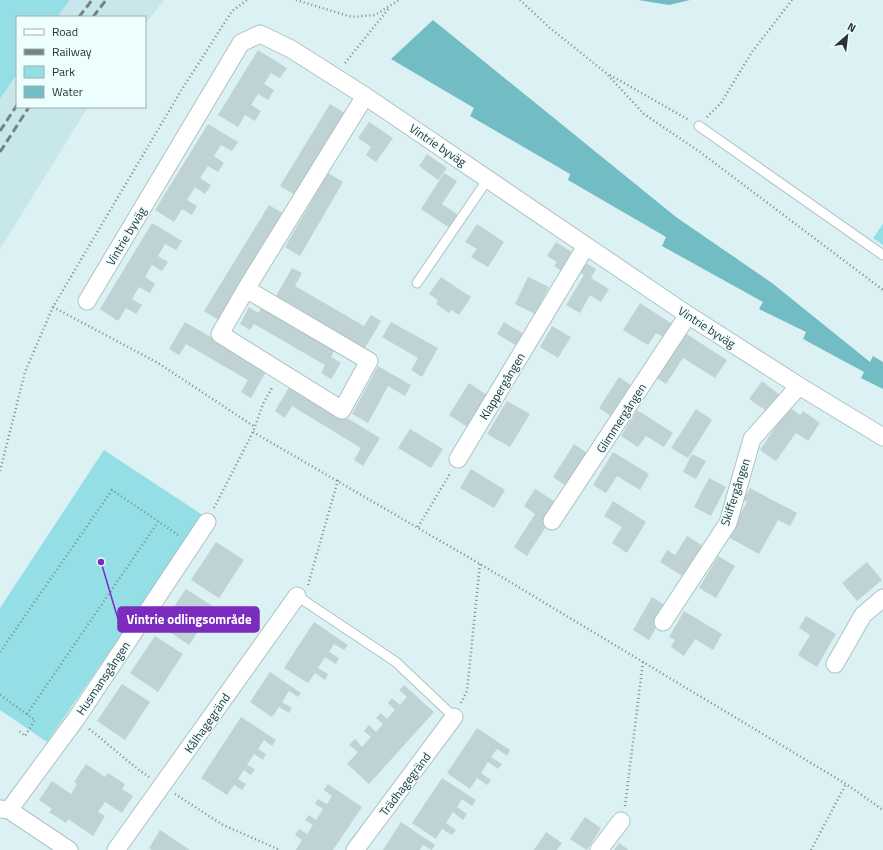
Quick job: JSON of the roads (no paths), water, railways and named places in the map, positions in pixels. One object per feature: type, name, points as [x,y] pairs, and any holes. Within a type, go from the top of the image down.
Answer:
[{"type":"street","name":"Vintrie byväg","points":[[87,301],[241,43],[260,34],[291,48],[365,96],[688,315],[798,386],[883,437]]},
{"type":"street","points":[[246,289],[368,361],[342,410],[220,334],[246,289],[365,96]]},
{"type":"street","name":"Klappergången","points":[[458,460],[586,246]]},
{"type":"street","name":"Glimmergången","points":[[552,521],[688,315]]},
{"type":"street","name":"Skiffergången","points":[[663,622],[728,523],[752,439],[798,386]]},
{"type":"street","name":"Husmansgången","points":[[5,809],[76,719],[206,522]]},
{"type":"street","points":[[835,664],[863,616],[883,598]]},
{"type":"street","name":"Kålhagegränd","points":[[116,850],[300,599]]},
{"type":"street","name":"Trädhagegränd","points":[[356,850],[454,717]]},
{"type":"street","points":[[5,809],[70,850]]},
{"type":"street","points":[[598,850],[620,821]]},
{"type":"lane","points":[[699,126],[883,255]]},
{"type":"lane","points":[[417,283],[488,179]]},
{"type":"lane","points":[[300,599],[396,662],[454,717]]},
{"type":"water","points":[[638,0],[690,0],[669,5]]},
{"type":"water","points":[[433,20],[676,217],[772,283],[870,362],[873,356],[883,362],[883,389],[861,378],[864,372],[803,339],[806,332],[759,309],[763,302],[662,246],[666,237],[568,180],[570,174],[470,116],[474,108],[391,59]]},
{"type":"railway","points":[[80,16],[92,0]]},
{"type":"railway","points":[[94,16],[106,0]]},
{"type":"railway","points":[[0,131],[16,107]]},
{"type":"railway","points":[[0,152],[28,108]]},
{"type":"place","name":"Vintrie odlingsområde","points":[[101,562]]}]
